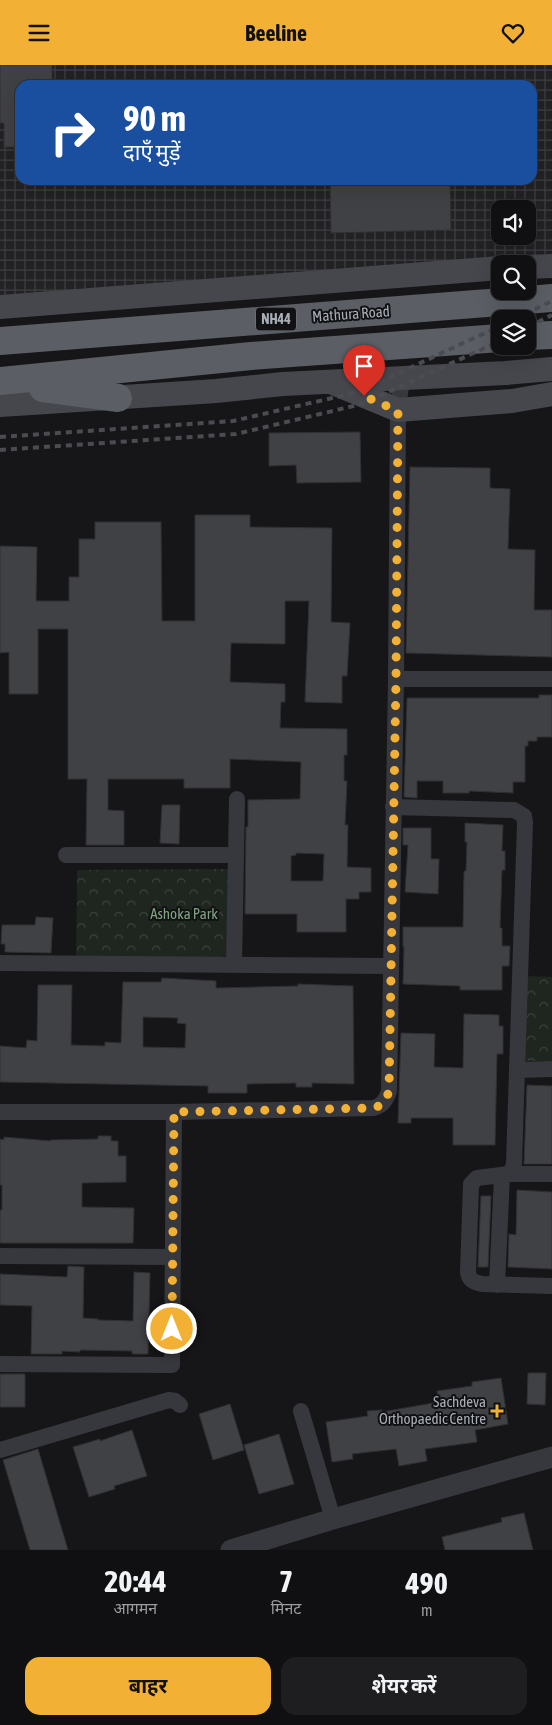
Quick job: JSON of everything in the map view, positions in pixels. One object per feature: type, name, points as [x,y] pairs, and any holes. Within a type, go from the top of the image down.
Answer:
[{"type":"highway","name":"Mathura Road","points":[[0,341],[552,298]]},
{"type":"highway","points":[[536,336],[552,335]]},
{"type":"highway","name":"NH44","points":[[0,382],[251,356],[491,339]]},
{"type":"highway","points":[[0,382],[118,398]]},
{"type":"main road","points":[[536,267],[552,266]]},
{"type":"main road","points":[[0,307],[491,268]]},
{"type":"main road","points":[[0,405],[216,391],[283,384],[552,369]]},
{"type":"main road","points":[[329,382],[398,411],[512,401],[552,395]]},
{"type":"street","points":[[0,1112],[174,1112],[374,1108],[380,1106],[385,1101],[389,1091],[396,679],[398,411],[402,377]]},
{"type":"street","points":[[396,679],[552,679]]},
{"type":"street","points":[[234,965],[237,799]]},
{"type":"street","points":[[393,807],[514,809],[524,816],[514,1163],[513,1168],[505,1175],[497,1285]]},
{"type":"street","points":[[66,855],[236,855]]},
{"type":"street","points":[[0,963],[390,966]]},
{"type":"street","points":[[518,1070],[552,1069]]},
{"type":"street","points":[[0,1364],[172,1365],[174,1112]]},
{"type":"street","points":[[552,1174],[505,1175],[477,1179],[471,1184],[469,1277],[475,1283],[552,1286]]},
{"type":"street","points":[[0,1257],[173,1257]]},
{"type":"street","points":[[0,1450],[169,1400],[175,1401],[180,1405]]},
{"type":"street","points":[[301,1411],[333,1519]]},
{"type":"street","points":[[231,1550],[552,1457]]},
{"type":"shaded area","points":[[0,65],[552,65],[552,256],[536,260],[536,255],[491,255],[491,265],[0,316]]},
{"type":"green space","name":"Ashoka Park","points":[[229,869],[229,955],[216,958],[76,960],[77,870]]},
{"type":"green space","points":[[526,976],[552,977],[552,1061],[525,1061]]},
{"type":"building","points":[[0,65],[52,65],[52,80],[15,80],[15,147],[4,147],[4,123],[0,123]]},
{"type":"building","points":[[330,185],[450,185],[451,230],[331,233]]},
{"type":"building","points":[[360,432],[361,482],[297,483],[296,465],[269,466],[269,433]]},
{"type":"building","points":[[410,467],[490,468],[490,488],[510,489],[508,549],[535,550],[534,610],[552,610],[552,657],[406,653]]},
{"type":"building","points":[[195,515],[250,515],[250,527],[332,528],[331,622],[350,623],[347,676],[342,676],[342,703],[305,702],[309,601],[285,601],[285,644],[231,643],[230,682],[285,684],[285,702],[281,702],[280,728],[347,729],[344,781],[347,781],[345,825],[348,825],[347,867],[371,868],[371,892],[359,892],[359,899],[346,899],[346,932],[297,932],[297,914],[245,914],[248,800],[300,799],[301,762],[230,759],[230,788],[184,788],[184,779],[108,779],[108,810],[124,811],[124,845],[86,845],[87,779],[68,779],[68,629],[38,629],[38,694],[9,694],[9,652],[0,653],[0,546],[37,547],[36,601],[69,601],[69,577],[79,577],[79,539],[95,539],[95,522],[161,522],[162,621],[195,621]],"holes":[[[296,853],[324,854],[323,881],[291,881],[291,856],[296,855]]]},
{"type":"building","points":[[539,695],[552,695],[552,737],[537,737],[537,741],[528,741],[528,746],[525,746],[525,782],[513,782],[513,793],[469,791],[469,793],[443,793],[443,781],[417,781],[417,798],[404,797],[407,698],[539,698]]},
{"type":"building","points":[[162,805],[180,805],[179,844],[160,843]]},
{"type":"building","points":[[465,823],[503,825],[502,851],[505,851],[505,870],[502,870],[500,928],[502,928],[502,946],[510,946],[509,966],[502,966],[502,990],[460,990],[460,986],[403,984],[403,927],[463,927],[464,871],[466,871],[467,842],[465,842]]},
{"type":"building","points":[[403,828],[431,828],[431,859],[439,859],[438,894],[405,892],[408,845],[403,845]]},
{"type":"building","points":[[36,917],[53,918],[51,953],[5,952],[5,944],[1,944],[2,925],[35,925]]},
{"type":"building","points":[[162,978],[216,981],[216,988],[298,986],[298,984],[353,986],[354,1084],[312,1083],[312,1087],[296,1087],[296,1083],[247,1084],[247,1093],[208,1093],[208,1086],[0,1082],[0,1046],[26,1048],[27,1040],[37,1041],[38,985],[72,985],[71,1045],[105,1046],[105,1042],[121,1043],[123,982],[161,982]],"holes":[[[143,1017],[178,1018],[177,1023],[186,1024],[185,1048],[143,1047]]]},
{"type":"building","points":[[464,1014],[499,1015],[499,1026],[503,1026],[503,1054],[497,1054],[495,1145],[453,1145],[453,1118],[411,1118],[411,1123],[398,1123],[401,1033],[435,1034],[434,1067],[463,1068]]},
{"type":"building","points":[[527,1085],[552,1086],[552,1164],[524,1164]]},
{"type":"building","points":[[98,1136],[111,1136],[111,1141],[118,1141],[118,1156],[126,1156],[126,1182],[82,1183],[82,1207],[134,1208],[133,1243],[0,1243],[2,1185],[0,1185],[0,1139],[4,1140],[4,1137],[51,1141],[98,1139]]},
{"type":"building","points":[[517,1190],[552,1192],[552,1269],[508,1267],[509,1234],[516,1235]]},
{"type":"building","points":[[481,1196],[491,1196],[488,1267],[478,1267]]},
{"type":"building","points":[[68,1266],[84,1267],[83,1318],[98,1320],[133,1321],[134,1272],[150,1273],[148,1354],[132,1354],[132,1351],[80,1350],[80,1352],[62,1351],[62,1354],[31,1354],[32,1306],[0,1305],[0,1274],[67,1277]]},
{"type":"building","points":[[528,1373],[546,1373],[545,1405],[527,1404]]},
{"type":"building","points":[[0,1374],[25,1374],[25,1407],[0,1407]]},
{"type":"building","points":[[501,1378],[508,1424],[475,1430],[477,1442],[425,1449],[427,1461],[399,1466],[396,1449],[352,1454],[353,1459],[332,1462],[326,1422],[368,1416],[367,1411],[382,1410],[382,1412],[439,1402],[437,1391],[472,1386],[472,1382]]},
{"type":"building","points":[[230,1404],[244,1450],[213,1460],[199,1414]]},
{"type":"building","points":[[132,1430],[147,1476],[114,1486],[115,1489],[89,1497],[73,1447],[100,1439],[100,1441]]},
{"type":"building","points":[[279,1434],[294,1484],[259,1494],[244,1445]]},
{"type":"building","points":[[38,1449],[68,1550],[30,1550],[3,1460]]},
{"type":"building","points":[[524,1513],[533,1550],[445,1550],[442,1537],[502,1522],[501,1518]]},
{"type":"railway","points":[[534,310],[552,301]]},
{"type":"railway","points":[[536,323],[552,315]]},
{"type":"railway","points":[[0,437],[233,421],[358,392],[491,330]]},
{"type":"railway","points":[[0,450],[236,434],[362,404],[491,345]]},
{"type":"place","name":"Sachdeva Orthopaedic Centre","points":[[497,1411]]},
{"type":"route","points":[[172,1329],[174,1112],[374,1108],[380,1106],[385,1101],[389,1091],[396,679],[398,411],[364,396]]}]
